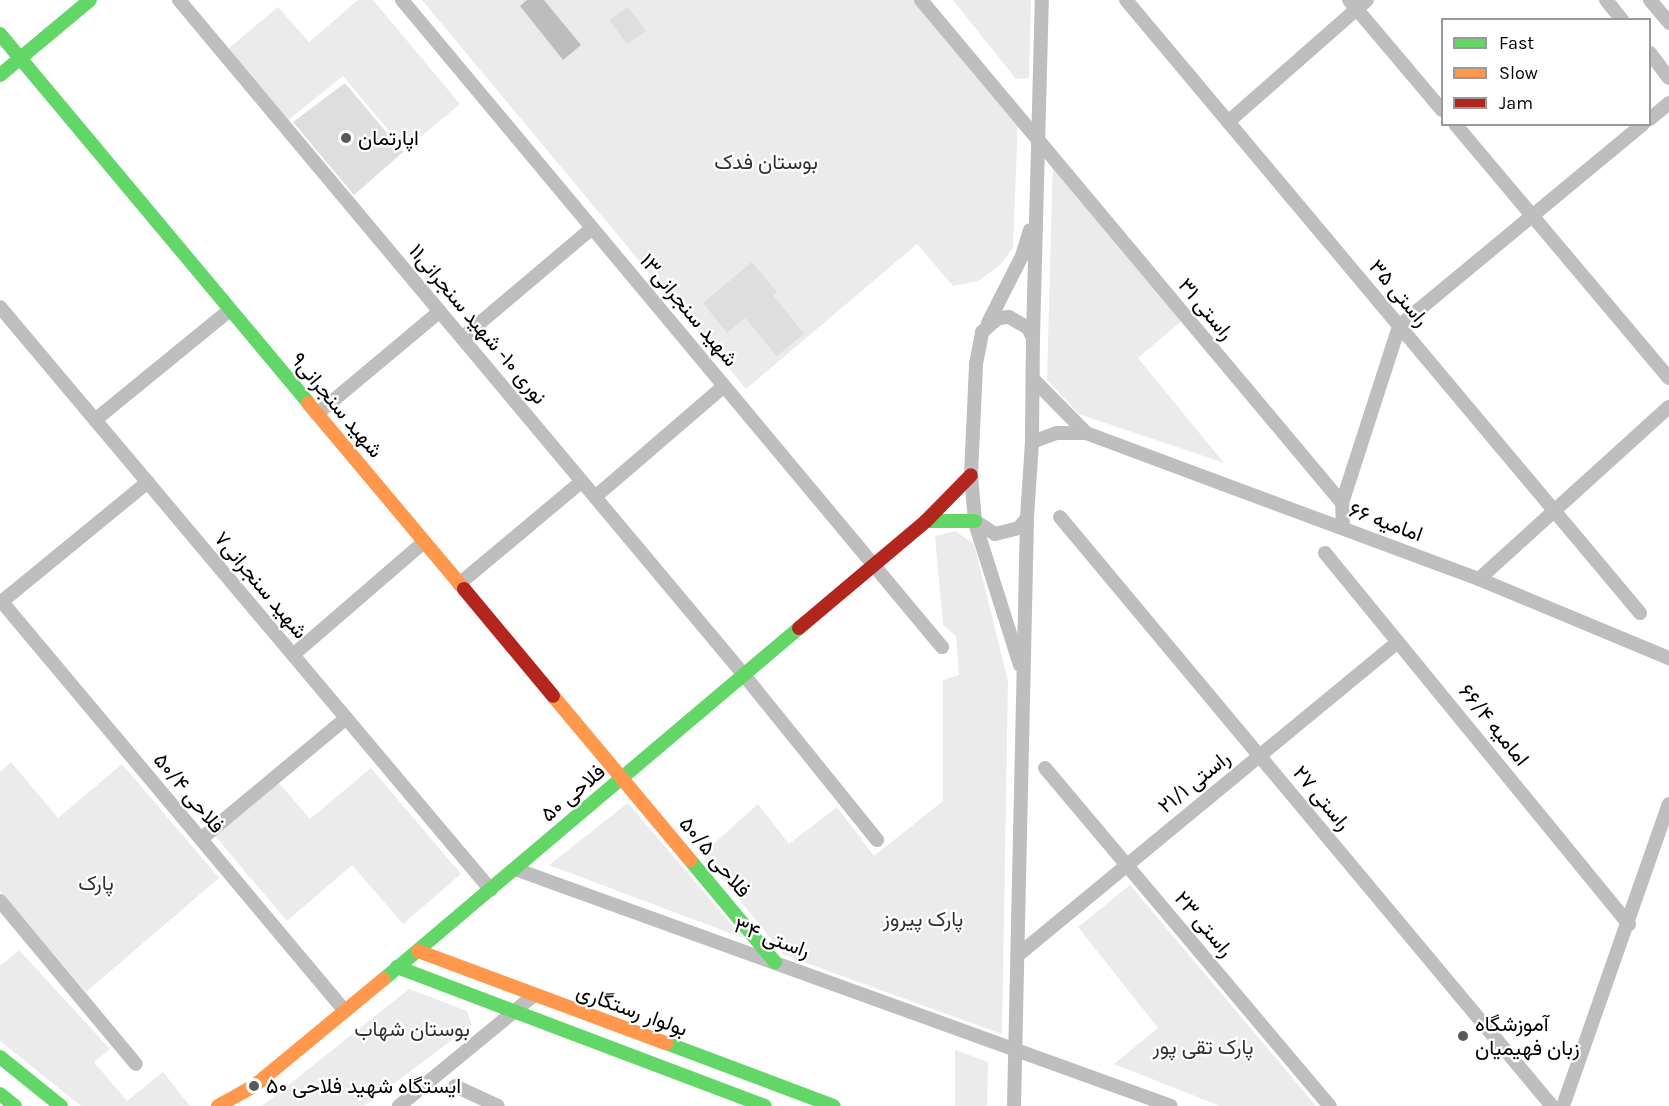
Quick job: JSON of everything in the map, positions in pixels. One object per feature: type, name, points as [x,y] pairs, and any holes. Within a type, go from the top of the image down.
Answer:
[{"type":"street","points":[[0,75],[90,0]]},
{"type":"street","name":"نوری ۱۰- شهید سنجرانی۱۱","points":[[179,0],[744,675],[877,840]]},
{"type":"street","name":"شهید سنجرانی۱۳","points":[[402,0],[942,647]]},
{"type":"street","name":"راستی ۳۱","points":[[921,0],[1342,503]]},
{"type":"street","points":[[1014,1106],[1027,518],[1034,380],[1032,338],[1042,0]]},
{"type":"street","name":"راستی ۳۵","points":[[1126,0],[1640,613]]},
{"type":"street","points":[[1606,0],[1620,18]]},
{"type":"street","points":[[1650,0],[1669,23]]},
{"type":"street","points":[[1228,122],[1358,3],[1441,107]]},
{"type":"street","name":"شهید سنجرانی۹","points":[[0,34],[622,779]]},
{"type":"street","points":[[1651,54],[1669,78]]},
{"type":"street","points":[[1651,118],[1669,103]]},
{"type":"street","points":[[1457,126],[1669,378]]},
{"type":"street","points":[[1343,528],[1342,503],[1399,326],[1641,126]]},
{"type":"street","points":[[1024,677],[975,521],[971,475],[976,364],[982,332],[1022,256],[1036,210]]},
{"type":"street","points":[[462,338],[592,228]]},
{"type":"street","name":"شهید سنجرانی۷","points":[[0,307],[490,890]]},
{"type":"street","points":[[95,420],[230,310]]},
{"type":"street","points":[[317,414],[440,311]]},
{"type":"street","points":[[988,323],[1009,317],[1028,327],[1032,338]]},
{"type":"street","points":[[1034,380],[1086,433]]},
{"type":"street","points":[[595,497],[724,386]]},
{"type":"street","points":[[1479,579],[1556,512],[1669,407]]},
{"type":"street","points":[[1032,442],[1057,433],[1086,433]]},
{"type":"street","name":"امامیه ۶۶","points":[[1086,433],[1479,579],[1669,658]]},
{"type":"street","name":"فلاحی ۵۰","points":[[218,1106],[244,1093],[418,951],[926,521],[971,475]]},
{"type":"street","points":[[459,584],[582,481]]},
{"type":"street","points":[[1,603],[148,482]]},
{"type":"street","name":"راستی ۲۷","points":[[1060,517],[1552,1106]]},
{"type":"street","points":[[926,521],[975,521],[995,534],[1008,533],[1027,518]]},
{"type":"street","points":[[293,655],[424,542]]},
{"type":"street","name":"امامیه ۶۶/۴","points":[[1325,553],[1629,924]]},
{"type":"street","name":"فلاحی ۵۰/۴","points":[[1,603],[345,1011]]},
{"type":"street","name":"راستی ۲۱/۱","points":[[1018,955],[1398,642]]},
{"type":"street","points":[[201,839],[346,718]]},
{"type":"street","name":"راستی ۲۳","points":[[1045,768],[1330,1106]]},
{"type":"street","name":"فلاحی ۵۰/۵","points":[[622,779],[775,962]]},
{"type":"street","points":[[1563,1106],[1629,924],[1669,804]]},
{"type":"street","name":"راستی ۳۴","points":[[515,869],[1171,1106]]},
{"type":"street","points":[[0,901],[135,1064]]},
{"type":"street","name":"بولوار رستگاری","points":[[418,951],[533,996],[834,1106]]},
{"type":"street","name":"بولوار رستگاری","points":[[397,968],[765,1106]]},
{"type":"street","points":[[399,1106],[533,996]]},
{"type":"street","points":[[0,1057],[61,1106]]},
{"type":"street","points":[[455,1086],[498,1106]]},
{"type":"street","name":"فلاحی ۵۰","points":[[236,1106],[244,1093]]},
{"type":"street","points":[[0,1094],[15,1106]]},
{"type":"green space","points":[[358,0],[373,0],[460,104],[405,150],[343,76],[282,125],[223,53],[278,7],[309,42]]},
{"type":"green space","name":"بوستان فدک","points":[[422,0],[920,0],[1018,118],[1013,248],[1000,265],[978,281],[953,286],[917,244],[746,389]]},
{"type":"green space","points":[[953,0],[1031,0],[1029,78],[1016,79]]},
{"type":"green space","points":[[1053,157],[1186,317],[1138,358],[1224,463],[1079,414],[1047,380]]},
{"type":"green space","name":"پارک پیروز","points":[[955,531],[974,544],[1008,681],[1002,1034],[784,955],[702,854],[758,804],[789,844],[837,807],[874,856],[943,801],[943,680],[959,675],[956,636],[943,625],[935,536]]},
{"type":"green space","name":"پارک","points":[[11,762],[58,818],[122,764],[219,878],[86,992],[0,891],[0,772]]},
{"type":"green space","points":[[371,768],[461,874],[403,924],[352,865],[287,921],[215,836],[278,782],[310,819]]},
{"type":"green space","points":[[628,803],[743,938],[549,865]]},
{"type":"green space","name":"پارک تقی پور","points":[[1130,885],[1316,1106],[1220,1106],[1114,1064],[1158,1028],[1078,927]]},
{"type":"green space","points":[[19,950],[110,1049],[94,1062],[127,1101],[163,1072],[190,1106],[81,1106],[0,1041],[0,966]]},
{"type":"green space","name":"بوستان شهاب","points":[[409,989],[467,1011],[472,1025],[364,1106],[262,1106]]},
{"type":"green space","points":[[955,1050],[988,1062],[987,1106],[955,1106]]},
{"type":"shaded area","points":[[527,0],[544,0],[581,45],[563,60],[520,6]]},
{"type":"building","points":[[628,7],[646,31],[627,44],[609,20]]},
{"type":"building","name":"اپارتمان","points":[[345,83],[403,152],[354,195],[293,122]]},
{"type":"building","points":[[752,262],[777,292],[773,295],[804,334],[777,356],[745,318],[727,333],[703,303]]},
{"type":"traffic: fast","points":[[0,75],[90,0]]},
{"type":"traffic: fast","points":[[0,34],[308,403]]},
{"type":"traffic: fast","points":[[926,521],[975,521]]},
{"type":"traffic: fast","points":[[384,979],[799,628]]},
{"type":"traffic: fast","points":[[690,860],[775,962]]},
{"type":"traffic: fast","points":[[397,967],[765,1106]]},
{"type":"traffic: fast","points":[[666,1043],[834,1106]]},
{"type":"traffic: fast","points":[[0,1057],[61,1106]]},
{"type":"traffic: fast","points":[[0,1094],[15,1106]]},
{"type":"traffic: slow","points":[[308,403],[464,589]]},
{"type":"traffic: slow","points":[[553,696],[690,860]]},
{"type":"traffic: slow","points":[[418,951],[666,1043]]},
{"type":"traffic: slow","points":[[218,1106],[254,1086],[384,979]]},
{"type":"traffic: jam","points":[[799,628],[926,521],[971,475]]},
{"type":"traffic: jam","points":[[464,589],[553,696]]},
{"type":"place","name":"اپارتمان","points":[[346,138]]},
{"type":"place","name":"آموزشگاه زبان فهیمیان","points":[[1463,1036]]},
{"type":"place","name":"ایستگاه شهید فلاحی ۵۰","points":[[254,1086]]}]
